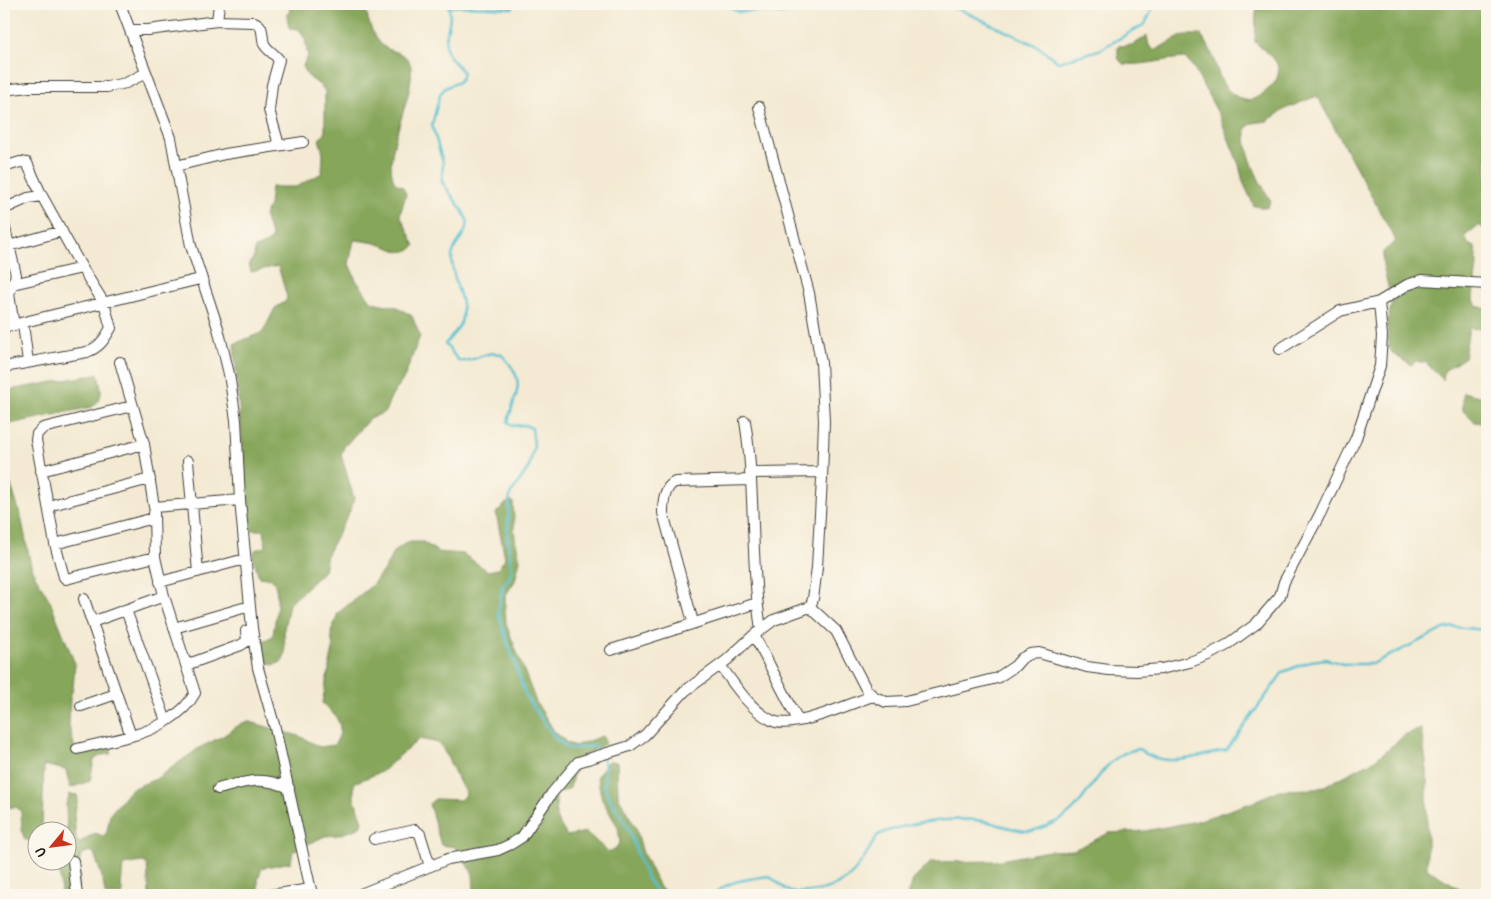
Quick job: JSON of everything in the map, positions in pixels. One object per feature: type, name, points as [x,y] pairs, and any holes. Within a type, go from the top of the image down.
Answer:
[{"type":"street","points":[[120,4],[170,138],[191,246],[218,328],[229,374],[236,420],[243,608],[247,642],[186,666]]},
{"type":"street","points":[[217,21],[219,4]]},
{"type":"street","points":[[131,30],[148,30],[217,21],[256,22],[264,33],[264,44],[277,57],[279,63],[272,85],[269,110],[279,145]]},
{"type":"street","points":[[4,90],[107,87],[126,83],[146,73]]},
{"type":"street","points":[[358,895],[448,859],[498,850],[522,837],[578,762],[630,746],[645,735],[685,690],[720,665],[758,632],[774,620],[810,607],[813,599],[817,567],[822,472],[824,421],[821,363],[809,293],[759,107]]},
{"type":"street","points":[[176,166],[225,154],[303,142]]},
{"type":"street","points":[[4,167],[20,162],[27,163],[42,196],[104,303],[111,328],[97,348],[87,352],[4,367]]},
{"type":"street","points":[[4,209],[28,198],[42,196]]},
{"type":"street","points":[[4,224],[7,247],[16,275],[8,285],[13,326],[28,362]]},
{"type":"street","points":[[7,247],[62,232]]},
{"type":"street","points":[[8,285],[82,268]]},
{"type":"street","points":[[13,326],[200,278]]},
{"type":"street","points":[[1280,349],[1340,312],[1379,302],[1422,280],[1487,284]]},
{"type":"street","points":[[810,607],[836,631],[866,689],[873,696],[886,702],[906,702],[997,678],[1030,654],[1039,653],[1108,670],[1137,671],[1161,669],[1190,662],[1208,655],[1256,624],[1280,596],[1284,582],[1316,522],[1356,438],[1374,387],[1382,352],[1379,302]]},
{"type":"street","points":[[78,749],[131,736],[166,721],[195,693],[160,582],[155,557],[154,512],[144,444],[120,362]]},
{"type":"street","points":[[132,406],[42,428],[37,434],[36,440],[55,544],[66,579],[155,557]]},
{"type":"street","points":[[745,421],[751,476],[758,632],[798,720]]},
{"type":"street","points":[[41,470],[144,444]]},
{"type":"street","points":[[188,461],[198,572]]},
{"type":"street","points":[[693,622],[663,512],[669,486],[675,482],[822,472]]},
{"type":"street","points":[[48,506],[150,479]]},
{"type":"street","points":[[55,544],[154,512],[192,504],[240,500]]},
{"type":"street","points":[[160,582],[242,560]]},
{"type":"street","points":[[242,560],[258,668],[276,728],[311,892],[270,895]]},
{"type":"street","points":[[92,622],[164,596]]},
{"type":"street","points":[[84,599],[131,736]]},
{"type":"street","points":[[611,650],[693,622],[757,603]]},
{"type":"street","points":[[174,628],[243,608]]},
{"type":"street","points":[[126,610],[166,721]]},
{"type":"street","points":[[720,665],[741,692],[766,717],[781,723],[798,720],[873,696]]},
{"type":"street","points":[[81,706],[116,694]]},
{"type":"street","points":[[218,789],[261,780],[273,781],[288,788]]},
{"type":"street","points":[[374,839],[415,830],[420,834],[430,866]]},
{"type":"street","points":[[74,872],[77,895]]},
{"type":"green space","points":[[315,4],[364,4],[370,26],[378,41],[386,48],[407,58],[411,67],[408,95],[392,157],[392,171],[395,183],[403,187],[406,194],[400,215],[415,246],[402,252],[375,243],[354,240],[349,264],[356,280],[372,302],[397,307],[412,316],[420,336],[404,378],[390,399],[385,412],[369,419],[344,447],[341,455],[354,498],[352,507],[327,554],[324,571],[289,604],[284,629],[285,654],[282,662],[273,665],[263,661],[263,641],[273,636],[277,593],[273,579],[259,577],[253,557],[255,550],[266,547],[264,530],[249,530],[234,344],[263,332],[275,308],[286,301],[287,297],[278,266],[251,272],[249,263],[254,257],[255,248],[269,242],[272,237],[264,216],[269,205],[271,187],[296,187],[322,173],[323,153],[319,139],[325,134],[325,91],[305,72],[303,68],[304,63],[308,57],[305,39],[299,29],[289,28],[287,16],[291,7]]},
{"type":"green space","points":[[1259,4],[1487,4],[1487,232],[1479,225],[1465,236],[1468,244],[1475,247],[1477,265],[1473,298],[1477,306],[1487,309],[1487,329],[1469,328],[1464,358],[1444,371],[1443,380],[1426,363],[1416,361],[1411,365],[1393,354],[1389,347],[1387,322],[1392,304],[1383,265],[1383,252],[1396,241],[1317,96],[1287,108],[1267,121],[1253,123],[1246,128],[1247,147],[1250,156],[1261,184],[1271,201],[1267,208],[1254,206],[1243,182],[1239,165],[1219,115],[1193,67],[1185,58],[1123,64],[1118,58],[1118,46],[1133,45],[1147,36],[1149,46],[1155,50],[1184,35],[1201,35],[1208,45],[1222,83],[1237,96],[1249,101],[1262,94],[1273,84],[1278,72],[1273,58],[1255,42],[1256,12]]},
{"type":"green space","points":[[98,374],[101,392],[99,400],[92,407],[5,425],[9,460],[8,476],[21,517],[32,570],[50,601],[75,664],[73,689],[70,697],[69,725],[76,753],[112,745],[111,754],[101,755],[94,760],[90,781],[70,788],[66,770],[44,765],[42,822],[28,822],[28,840],[25,840],[22,832],[21,811],[16,807],[4,808],[4,391]]},
{"type":"green space","points":[[1463,392],[1487,398],[1487,424],[1475,422],[1463,411]]},
{"type":"green space","points":[[510,500],[513,502],[515,538],[520,560],[515,581],[505,596],[506,624],[536,702],[554,731],[567,743],[575,746],[602,736],[606,743],[580,758],[570,788],[556,795],[556,818],[567,836],[586,832],[608,852],[615,849],[620,842],[618,827],[602,800],[597,776],[608,761],[617,762],[618,796],[636,828],[643,853],[659,887],[670,895],[467,895],[474,890],[473,874],[455,847],[441,845],[429,804],[435,799],[460,800],[466,795],[442,747],[435,742],[419,739],[381,772],[354,783],[354,798],[363,821],[359,828],[338,835],[325,836],[293,851],[291,862],[262,868],[258,879],[259,895],[149,895],[147,864],[143,862],[123,865],[121,886],[123,895],[105,895],[103,880],[94,853],[90,851],[82,854],[80,857],[78,895],[61,895],[60,872],[78,872],[78,840],[80,842],[95,833],[103,836],[107,832],[110,814],[131,789],[156,779],[199,748],[223,736],[242,723],[250,722],[299,736],[320,747],[334,745],[340,733],[340,727],[336,717],[322,703],[333,649],[331,632],[338,613],[371,586],[386,567],[393,552],[407,542],[423,542],[438,552],[463,554],[488,571],[498,569],[505,558],[496,513]]},
{"type":"green space","points":[[1421,729],[1427,769],[1427,869],[1471,895],[907,895],[913,880],[931,862],[995,861],[1049,851],[1074,850],[1109,833],[1145,831],[1197,821],[1251,803],[1279,790],[1323,787],[1375,760],[1406,734]]},
{"type":"green space","points":[[70,794],[77,795],[78,799],[74,814],[75,822],[67,822],[66,804]]},
{"type":"green space","points":[[1487,887],[1487,895],[1471,895]]},
{"type":"waterway","points":[[448,4],[450,15],[446,36],[447,51],[450,58],[463,73],[460,81],[445,88],[440,94],[432,125],[443,163],[442,182],[462,210],[468,222],[452,257],[452,265],[461,298],[463,314],[456,331],[445,344],[459,361],[495,353],[501,354],[510,364],[515,372],[518,387],[508,422],[512,426],[524,425],[532,428],[534,446],[529,467],[510,495],[507,535],[512,570],[509,579],[503,585],[498,613],[526,697],[556,739],[569,749],[595,746],[599,753]]},
{"type":"waterway","points":[[450,7],[512,8],[517,4]]},
{"type":"waterway","points":[[725,4],[738,12],[754,11],[782,14],[799,11],[807,4]]},
{"type":"waterway","points":[[942,4],[961,10],[1039,47],[1058,62],[1099,50],[1145,24],[1155,4]]},
{"type":"waterway","points":[[713,895],[732,883],[769,876],[791,892],[799,893],[822,890],[843,881],[850,875],[862,861],[878,835],[916,824],[944,820],[971,820],[989,822],[1025,831],[1039,829],[1066,816],[1076,807],[1103,771],[1124,753],[1139,749],[1159,759],[1182,760],[1227,750],[1283,672],[1311,661],[1326,659],[1343,664],[1372,664],[1444,629],[1453,627],[1487,630]]},
{"type":"waterway","points":[[602,757],[605,765],[606,791],[628,829],[644,873],[654,889],[661,895]]}]
